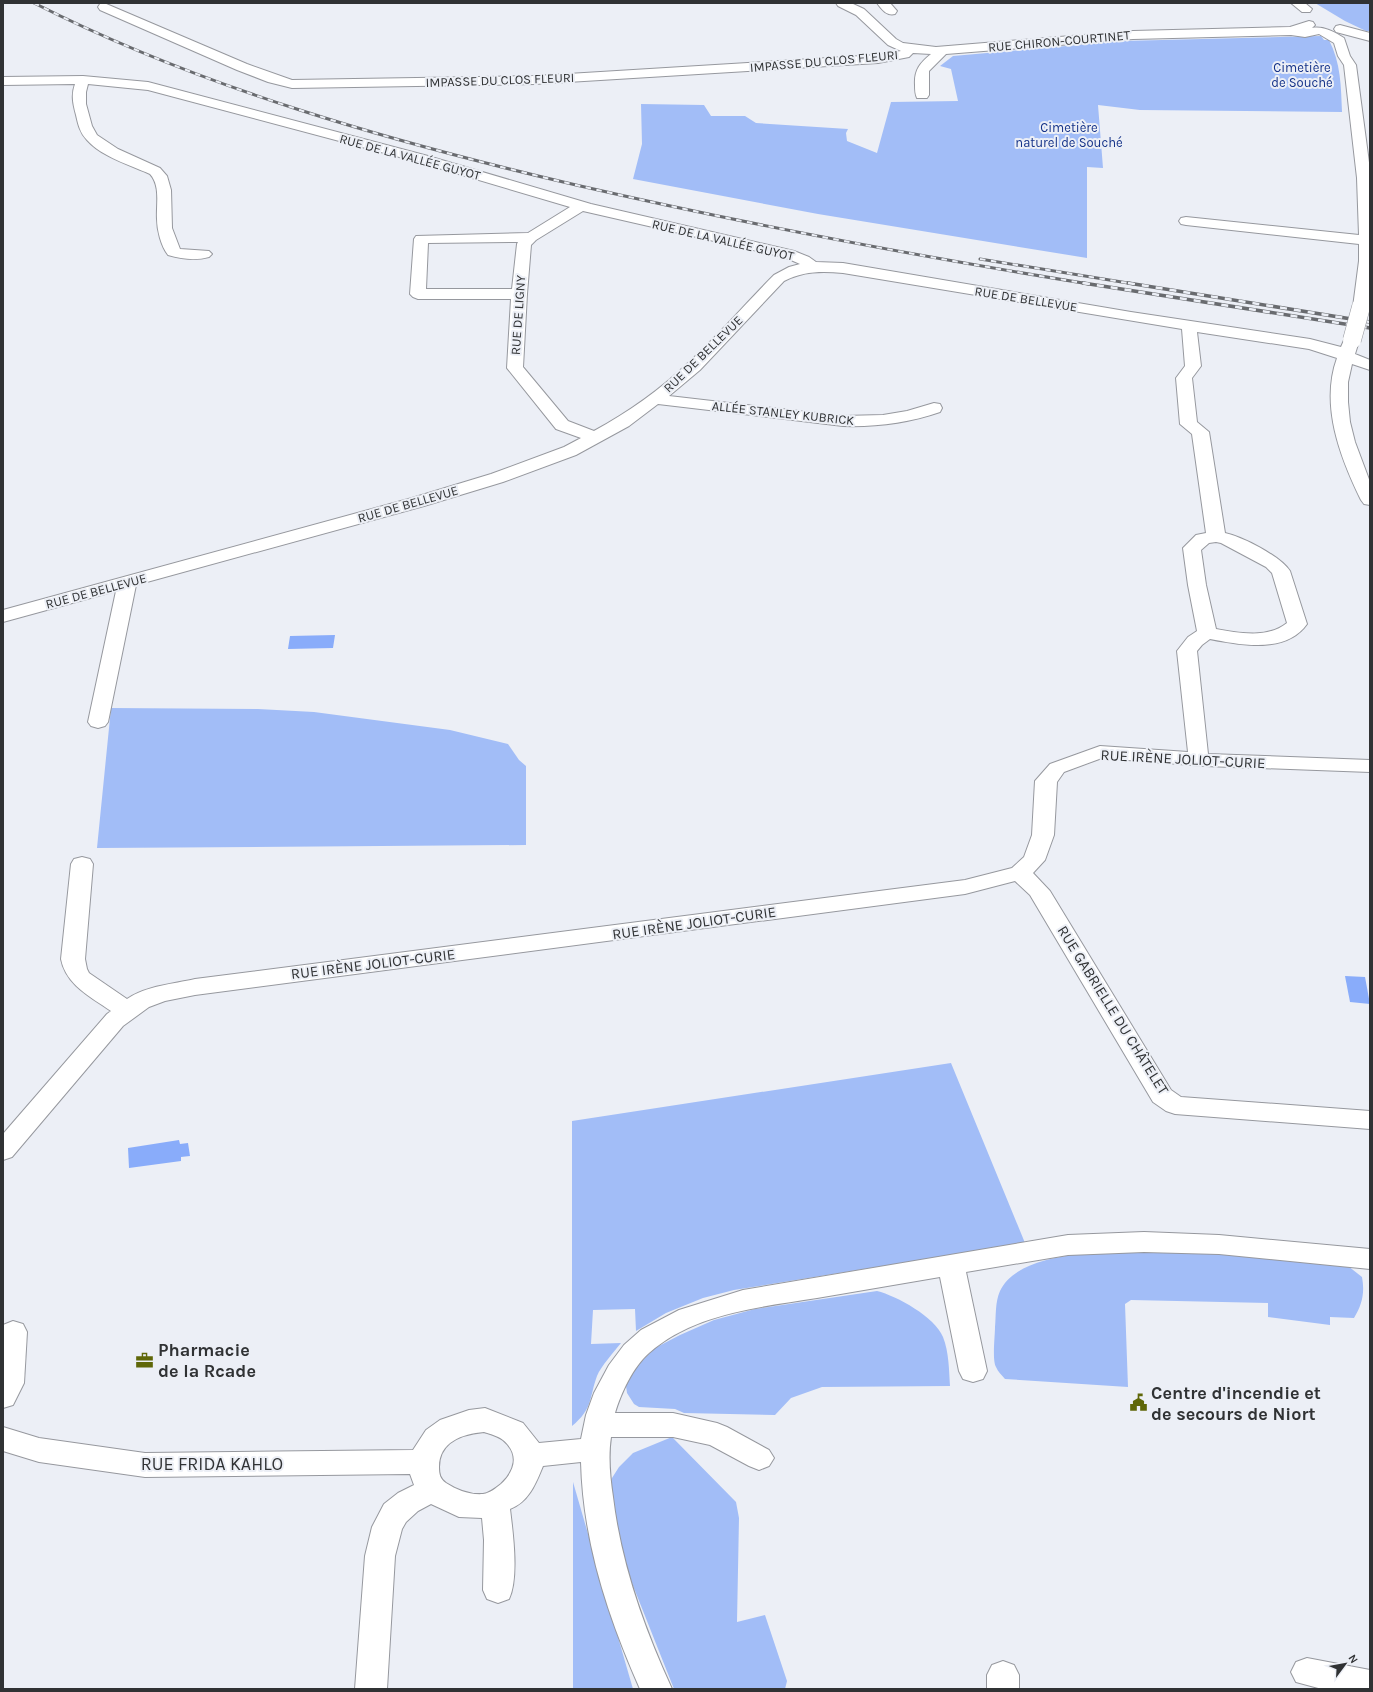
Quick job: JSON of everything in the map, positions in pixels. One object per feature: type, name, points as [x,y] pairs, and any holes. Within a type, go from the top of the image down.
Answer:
[{"type":"street","name":"RUE CHIRON-COURTINET","points":[[842,3],[864,16],[892,42],[910,49],[936,51],[1118,35],[1291,31],[1320,22]]},
{"type":"street","name":"IMPASSE DU CLOS FLEURI","points":[[104,6],[242,67],[273,79],[292,84],[528,80],[626,75],[878,59],[905,54],[910,49]]},
{"type":"street","points":[[1320,22],[1370,36]]},
{"type":"street","points":[[1320,22],[1340,41],[1344,56],[1350,65],[1364,178],[1365,240],[1367,261],[1361,307],[1340,376],[1339,398],[1341,421],[1348,452],[1370,500]]},
{"type":"street","points":[[922,95],[921,70],[940,54],[936,51]]},
{"type":"street","points":[[83,80],[78,90],[86,129],[100,144],[155,171],[160,175],[164,193],[165,227],[173,252],[183,255],[204,254]]},
{"type":"street","name":"RUE DE LA VALLÉE GUYOT","points":[[3,81],[83,80],[129,83],[164,90],[423,159],[582,206],[656,225],[789,254],[804,260],[811,266]]},
{"type":"street","points":[[519,294],[418,294],[421,239],[531,237],[582,206]]},
{"type":"street","points":[[1186,221],[1365,240]]},
{"type":"street","name":"RUE DE LIGNY","points":[[531,237],[524,244],[519,294],[515,368],[562,425],[596,438]]},
{"type":"street","name":"RUE DE BELLEVUE","points":[[3,616],[418,502],[496,478],[570,451],[623,422],[655,399],[694,367],[780,278],[792,272],[811,266],[843,268],[1131,317],[1310,344],[1334,350],[1348,347],[1358,361],[1370,364]]},
{"type":"street","points":[[1190,325],[1189,335],[1192,366],[1184,378],[1189,424],[1200,432],[1216,536]]},
{"type":"street","name":"ALLÉE STANLEY KUBRICK","points":[[655,399],[849,421],[910,417],[934,408]]},
{"type":"street","points":[[1198,759],[1198,745],[1187,651],[1195,641],[1207,634],[1240,638],[1276,638],[1291,631],[1297,624],[1281,571],[1273,563],[1228,539],[1216,536],[1204,539],[1192,548],[1197,585],[1207,634]]},
{"type":"street","points":[[98,722],[127,582]]},
{"type":"street","name":"RUE IRÈNE JOLIOT-CURIE","points":[[3,1151],[115,1020],[126,1010],[141,1001],[160,994],[195,987],[965,887],[1020,873],[1034,860],[1043,836],[1046,781],[1057,768],[1100,752],[1198,759],[1370,766]]},
{"type":"street","points":[[82,864],[73,959],[75,969],[81,978],[126,1010]]},
{"type":"street","name":"RUE GABRIELLE DU CHÂTELET","points":[[1020,873],[1039,891],[1128,1035],[1162,1096],[1175,1105],[1370,1120]]},
{"type":"street","points":[[656,1689],[625,1612],[606,1547],[598,1494],[597,1437],[604,1401],[619,1372],[638,1347],[664,1329],[697,1314],[743,1300],[1068,1245],[1109,1241],[1150,1241],[1259,1246],[1370,1259]]},
{"type":"street","points":[[951,1265],[973,1371]]},
{"type":"street","points":[[3,1397],[10,1383],[14,1332]]},
{"type":"street","points":[[485,1420],[501,1424],[515,1431],[525,1442],[529,1456],[528,1470],[522,1484],[510,1496],[495,1504],[477,1507],[460,1506],[444,1500],[428,1476],[428,1448],[438,1436],[452,1427],[462,1423],[485,1420]]},
{"type":"street","points":[[529,1456],[597,1437],[672,1424],[717,1435],[759,1458]]},
{"type":"street","name":"RUE FRIDA KAHLO","points":[[3,1439],[39,1450],[145,1465],[428,1476]]},
{"type":"street","points":[[371,1689],[380,1556],[387,1527],[395,1513],[408,1502],[428,1476]]},
{"type":"street","points":[[495,1504],[499,1540],[498,1590]]},
{"type":"street","points":[[1307,1672],[1370,1684]]},
{"type":"green space","points":[[1315,3],[1370,3],[1370,31],[1366,31],[1345,21]]},
{"type":"green space","points":[[1321,36],[1324,40],[1329,40],[1336,57],[1340,75],[1342,112],[1140,110],[1098,105],[1103,168],[1087,167],[1087,258],[818,214],[633,179],[642,144],[641,104],[704,105],[711,116],[745,116],[756,123],[848,129],[846,133],[847,141],[877,153],[891,102],[958,101],[951,69],[940,66],[953,56],[1122,41]]},
{"type":"green space","points":[[111,708],[258,709],[314,712],[450,730],[508,744],[519,760],[526,766],[526,845],[97,848]]},
{"type":"green space","points":[[951,1063],[1025,1243],[734,1290],[703,1298],[666,1313],[636,1331],[635,1309],[593,1310],[591,1344],[621,1343],[599,1372],[587,1409],[579,1420],[572,1426],[572,1121]]},
{"type":"green space","points":[[1135,1250],[1193,1251],[1348,1266],[1362,1277],[1362,1299],[1354,1318],[1330,1317],[1330,1325],[1268,1317],[1268,1303],[1131,1300],[1125,1304],[1128,1387],[1005,1379],[995,1364],[994,1342],[997,1300],[1000,1291],[1009,1278],[1023,1269],[1060,1257]]},
{"type":"green space","points":[[877,1291],[905,1302],[924,1315],[939,1329],[946,1349],[950,1386],[822,1387],[791,1398],[775,1415],[684,1413],[675,1409],[639,1407],[634,1404],[627,1393],[626,1386],[635,1368],[655,1348],[714,1320],[755,1309]]},
{"type":"green space","points":[[672,1437],[736,1502],[739,1518],[737,1622],[765,1615],[787,1681],[785,1689],[674,1689],[624,1563],[610,1497],[612,1478],[619,1467],[633,1453]]},
{"type":"green space","points":[[573,1482],[633,1689],[573,1689]]},
{"type":"shaded area","points":[[335,635],[333,648],[288,649],[290,636]]},
{"type":"shaded area","points":[[1345,976],[1365,977],[1370,1004],[1350,1002]]},
{"type":"shaded area","points":[[179,1140],[180,1144],[188,1143],[190,1156],[181,1157],[181,1161],[129,1168],[128,1148]]},
{"type":"railway","points":[[34,3],[98,33],[231,87],[299,110],[437,150],[576,185],[703,213],[896,251],[1085,283]]},
{"type":"railway","points":[[980,259],[1134,284]]},
{"type":"railway","points":[[1085,283],[1370,328]]},
{"type":"railway","points":[[1085,283],[1089,284]]},
{"type":"railway","points":[[1128,283],[1370,322]]},
{"type":"place","name":"Pharmacie de la Rcade","points":[[145,1360]]},
{"type":"place","name":"Centre d'incendie et de secours de Niort","points":[[1138,1403]]},
{"type":"park label","name":"Cimetière de Souché","points":[[1302,74]]},
{"type":"park label","name":"Cimetière naturel de Souché","points":[[1069,134]]}]
